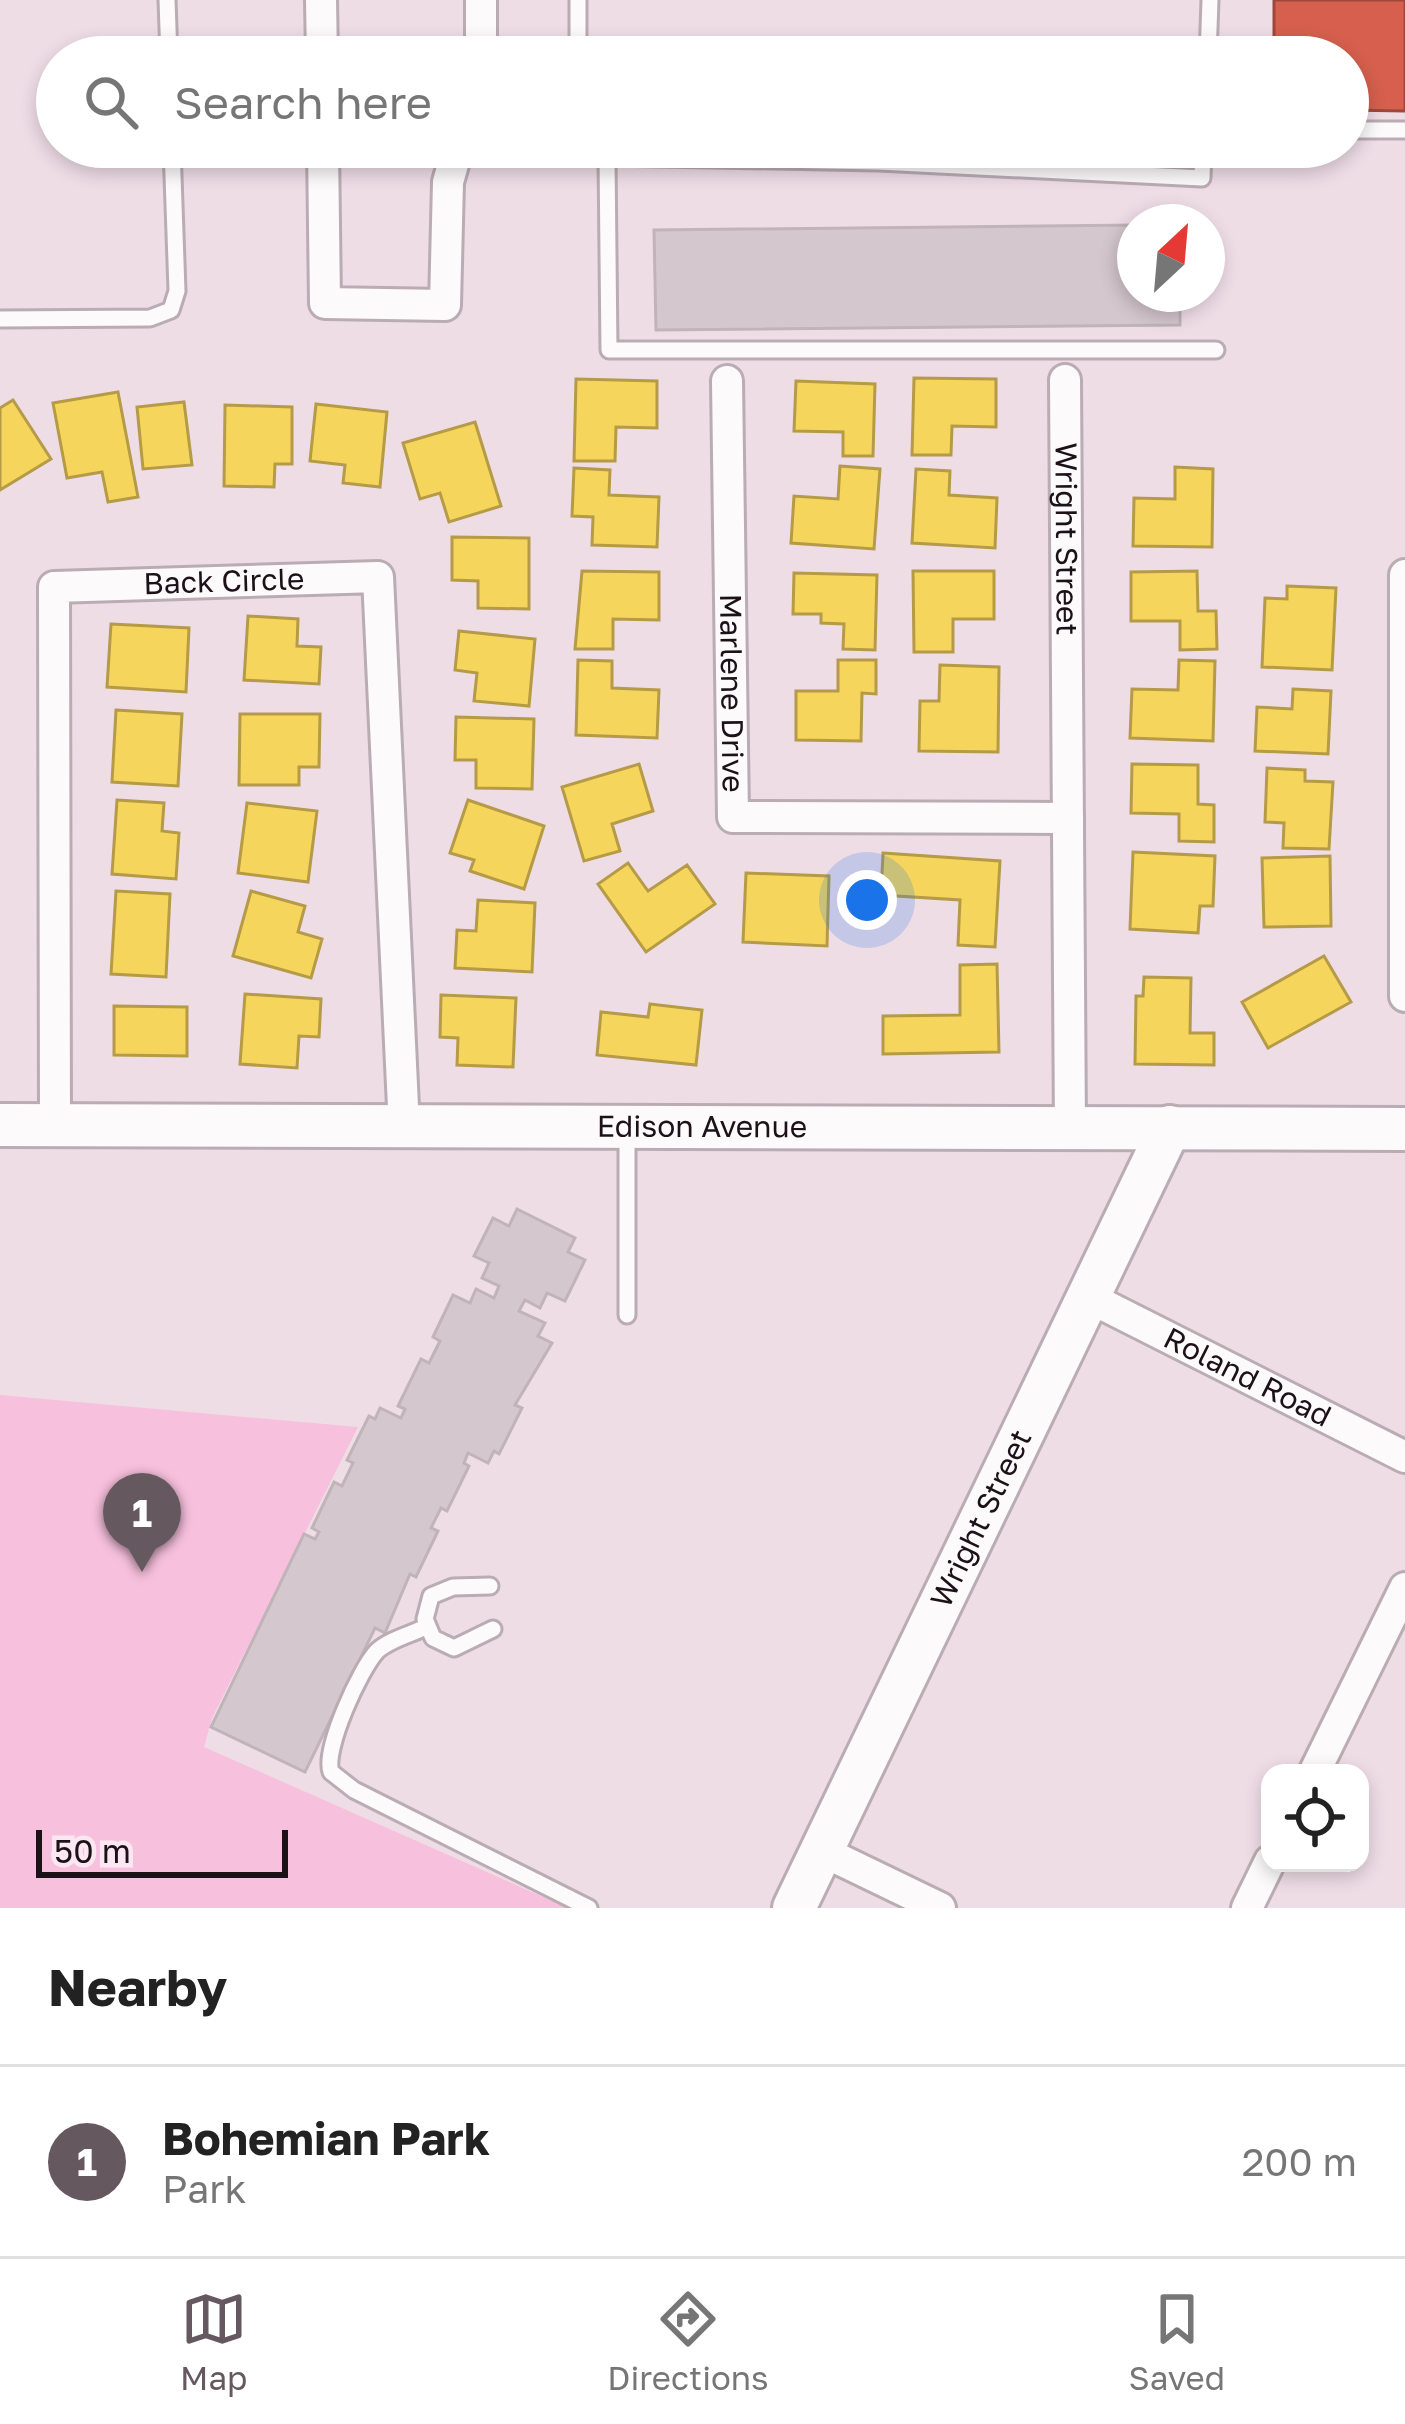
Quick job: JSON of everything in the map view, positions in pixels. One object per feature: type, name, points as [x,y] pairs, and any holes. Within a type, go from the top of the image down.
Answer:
[{"type":"street","points":[[321,0],[322,36]]},
{"type":"street","points":[[481,0],[481,36]]},
{"type":"street","points":[[323,168],[326,303],[445,305],[452,168]]},
{"type":"street","name":"Wright Street","points":[[1065,380],[1070,1131]]},
{"type":"street","name":"Marlene Drive","points":[[727,381],[733,817],[1068,818]]},
{"type":"street","points":[[1405,575],[1405,996]]},
{"type":"street","name":"Back Circle","points":[[56,1125],[54,587],[379,577],[404,1128]]},
{"type":"street","name":"Edison Avenue","points":[[0,1125],[1405,1129]]},
{"type":"street","name":"Wright Street","points":[[794,1908],[1092,1299],[1171,1127]]},
{"type":"street","name":"Roland Road","points":[[1092,1299],[1405,1457]]},
{"type":"street","points":[[1318,1764],[1405,1588]]},
{"type":"street","points":[[822,1851],[940,1908]]},
{"type":"street","points":[[1247,1908],[1265,1872]]},
{"type":"lane","points":[[167,0],[168,36]]},
{"type":"lane","points":[[578,0],[578,36]]},
{"type":"lane","points":[[1209,36],[1210,0]]},
{"type":"lane","points":[[1369,130],[1405,130]]},
{"type":"lane","points":[[0,320],[150,318],[171,310],[176,291],[173,168]]},
{"type":"lane","points":[[606,168],[608,350],[1216,350]]},
{"type":"lane","points":[[1067,168],[1202,178],[1202,168]]},
{"type":"lane","points":[[627,1124],[627,1316]]},
{"type":"lane","points":[[490,1586],[453,1587],[431,1596],[428,1626],[433,1638],[454,1648],[493,1629]]},
{"type":"lane","points":[[428,1626],[386,1645],[370,1660],[327,1753],[331,1772],[353,1790],[589,1908]]},
{"type":"shaded area","points":[[0,1395],[358,1427],[212,1718],[204,1747],[568,1908],[0,1908]]},
{"type":"building: Homes","points":[[914,378],[996,379],[996,427],[952,426],[951,455],[912,455]]},
{"type":"building: Homes","points":[[576,379],[657,381],[657,428],[616,427],[615,461],[574,461]]},
{"type":"building: Homes","points":[[796,381],[875,384],[873,456],[843,456],[843,432],[794,431]]},
{"type":"building: Homes","points":[[118,392],[138,497],[108,502],[102,472],[67,478],[53,403]]},
{"type":"building: Homes","points":[[13,400],[51,459],[0,490],[0,408]]},
{"type":"building: Homes","points":[[184,402],[192,465],[143,469],[137,407]]},
{"type":"building: Homes","points":[[316,404],[387,412],[380,487],[343,483],[345,465],[310,461]]},
{"type":"building: Homes","points":[[225,405],[292,407],[292,464],[275,464],[274,487],[224,486]]},
{"type":"building: Homes","points":[[475,422],[501,506],[449,522],[440,493],[420,499],[403,443]]},
{"type":"building: Homes","points":[[840,466],[880,469],[874,549],[791,543],[794,496],[838,499]]},
{"type":"building: Homes","points":[[1175,467],[1213,469],[1212,547],[1133,546],[1134,498],[1175,499]]},
{"type":"building: Homes","points":[[574,468],[610,470],[609,495],[659,497],[657,547],[592,545],[593,517],[572,516]]},
{"type":"building: Homes","points":[[916,469],[950,471],[949,495],[997,498],[995,548],[912,543]]},
{"type":"building: Homes","points":[[452,537],[529,538],[529,609],[478,608],[478,581],[452,580]]},
{"type":"building: Homes","points":[[582,571],[659,572],[659,620],[613,619],[613,649],[575,649]]},
{"type":"building: Homes","points":[[913,571],[994,571],[994,619],[953,619],[953,652],[914,652]]},
{"type":"building: Homes","points":[[1197,571],[1198,611],[1216,611],[1217,649],[1180,650],[1180,621],[1131,621],[1131,572]]},
{"type":"building: Homes","points":[[794,573],[877,575],[875,650],[843,649],[844,624],[821,623],[821,614],[793,614]]},
{"type":"building: Homes","points":[[1287,586],[1336,588],[1332,670],[1262,667],[1265,598],[1287,599]]},
{"type":"building: Homes","points":[[248,616],[298,619],[297,646],[321,647],[319,684],[244,680]]},
{"type":"building: Homes","points":[[111,624],[189,628],[186,692],[107,687]]},
{"type":"building: Homes","points":[[459,631],[535,639],[529,706],[474,701],[477,673],[455,670]]},
{"type":"building: Homes","points":[[578,660],[612,661],[612,688],[659,690],[657,738],[576,735]]},
{"type":"building: Homes","points":[[838,660],[876,660],[876,694],[862,693],[861,741],[796,740],[796,691],[838,691]]},
{"type":"building: Homes","points":[[1179,660],[1215,661],[1213,741],[1130,738],[1132,689],[1178,690]]},
{"type":"building: Homes","points":[[940,665],[999,667],[998,752],[919,751],[920,701],[939,701]]},
{"type":"building: Homes","points":[[1293,689],[1331,691],[1328,754],[1255,751],[1257,707],[1292,709]]},
{"type":"building: Homes","points":[[116,710],[182,714],[178,786],[112,782]]},
{"type":"building: Homes","points":[[240,714],[320,714],[319,767],[299,767],[299,785],[239,785]]},
{"type":"building: Homes","points":[[456,717],[534,719],[532,789],[476,788],[476,760],[455,760]]},
{"type":"building: Homes","points":[[639,764],[653,811],[612,824],[620,851],[584,861],[562,787]]},
{"type":"building: Homes","points":[[1132,764],[1198,765],[1198,804],[1214,805],[1214,842],[1179,841],[1179,814],[1131,813]]},
{"type":"building: Homes","points":[[1267,768],[1305,770],[1305,781],[1333,782],[1329,849],[1283,848],[1284,823],[1265,822]]},
{"type":"building: Homes","points":[[117,800],[164,803],[162,831],[179,833],[176,879],[112,874]]},
{"type":"building: Homes","points":[[468,800],[544,826],[524,889],[470,871],[474,860],[450,853]]},
{"type":"building: Homes","points":[[247,803],[317,811],[308,882],[238,873]]},
{"type":"building: Homes","points":[[1133,852],[1215,856],[1213,906],[1200,906],[1198,933],[1130,929]]},
{"type":"building: Homes","points":[[883,853],[1000,861],[995,947],[958,945],[960,900],[881,895]]},
{"type":"building: Homes","points":[[1330,856],[1331,926],[1264,927],[1262,858]]},
{"type":"building: Homes","points":[[628,863],[648,891],[687,865],[715,904],[646,952],[598,884]]},
{"type":"building: Homes","points":[[746,873],[829,876],[827,946],[743,942]]},
{"type":"building: Homes","points":[[116,891],[170,894],[166,977],[111,974]]},
{"type":"building: Homes","points":[[251,891],[305,906],[298,932],[322,939],[311,978],[233,956]]},
{"type":"building: Homes","points":[[478,900],[535,903],[532,972],[455,968],[457,930],[476,931]]},
{"type":"building: Homes","points":[[1324,956],[1351,1002],[1268,1048],[1242,1002]]},
{"type":"building: Homes","points":[[997,964],[999,1052],[883,1054],[883,1016],[960,1015],[960,965]]},
{"type":"building: Homes","points":[[1144,977],[1191,978],[1190,1033],[1214,1033],[1214,1065],[1135,1064],[1136,996],[1143,996]]},
{"type":"building: Homes","points":[[245,994],[321,999],[319,1037],[299,1036],[297,1068],[240,1064]]},
{"type":"building: Homes","points":[[441,995],[516,998],[513,1067],[457,1065],[458,1038],[440,1037]]},
{"type":"building: Homes","points":[[650,1004],[702,1010],[696,1065],[597,1055],[601,1012],[648,1017]]},
{"type":"building: Homes","points":[[114,1006],[187,1007],[187,1056],[114,1055]]},
{"type":"building: Shops","points":[[1274,0],[1405,0],[1405,111],[1369,110],[1369,36],[1274,36]]},
{"type":"building: Other","points":[[1117,225],[1117,312],[1180,312],[1180,325],[656,330],[654,230]]},
{"type":"building: Other","points":[[517,1209],[575,1238],[568,1252],[585,1260],[565,1301],[547,1293],[540,1308],[525,1300],[519,1311],[545,1323],[538,1336],[552,1343],[515,1405],[522,1408],[499,1454],[494,1451],[488,1463],[468,1453],[464,1463],[469,1466],[447,1511],[441,1508],[431,1528],[438,1531],[416,1577],[410,1574],[385,1633],[375,1628],[305,1772],[211,1727],[304,1534],[315,1539],[319,1532],[312,1528],[334,1482],[342,1486],[353,1463],[347,1460],[369,1416],[375,1419],[380,1408],[401,1418],[405,1409],[398,1406],[421,1359],[429,1363],[440,1341],[433,1337],[453,1295],[470,1303],[476,1289],[494,1298],[499,1286],[482,1278],[489,1263],[474,1256],[493,1218],[509,1226]]},
{"type":"place","name":"Bohemian Park","points":[[142,1572]]}]
